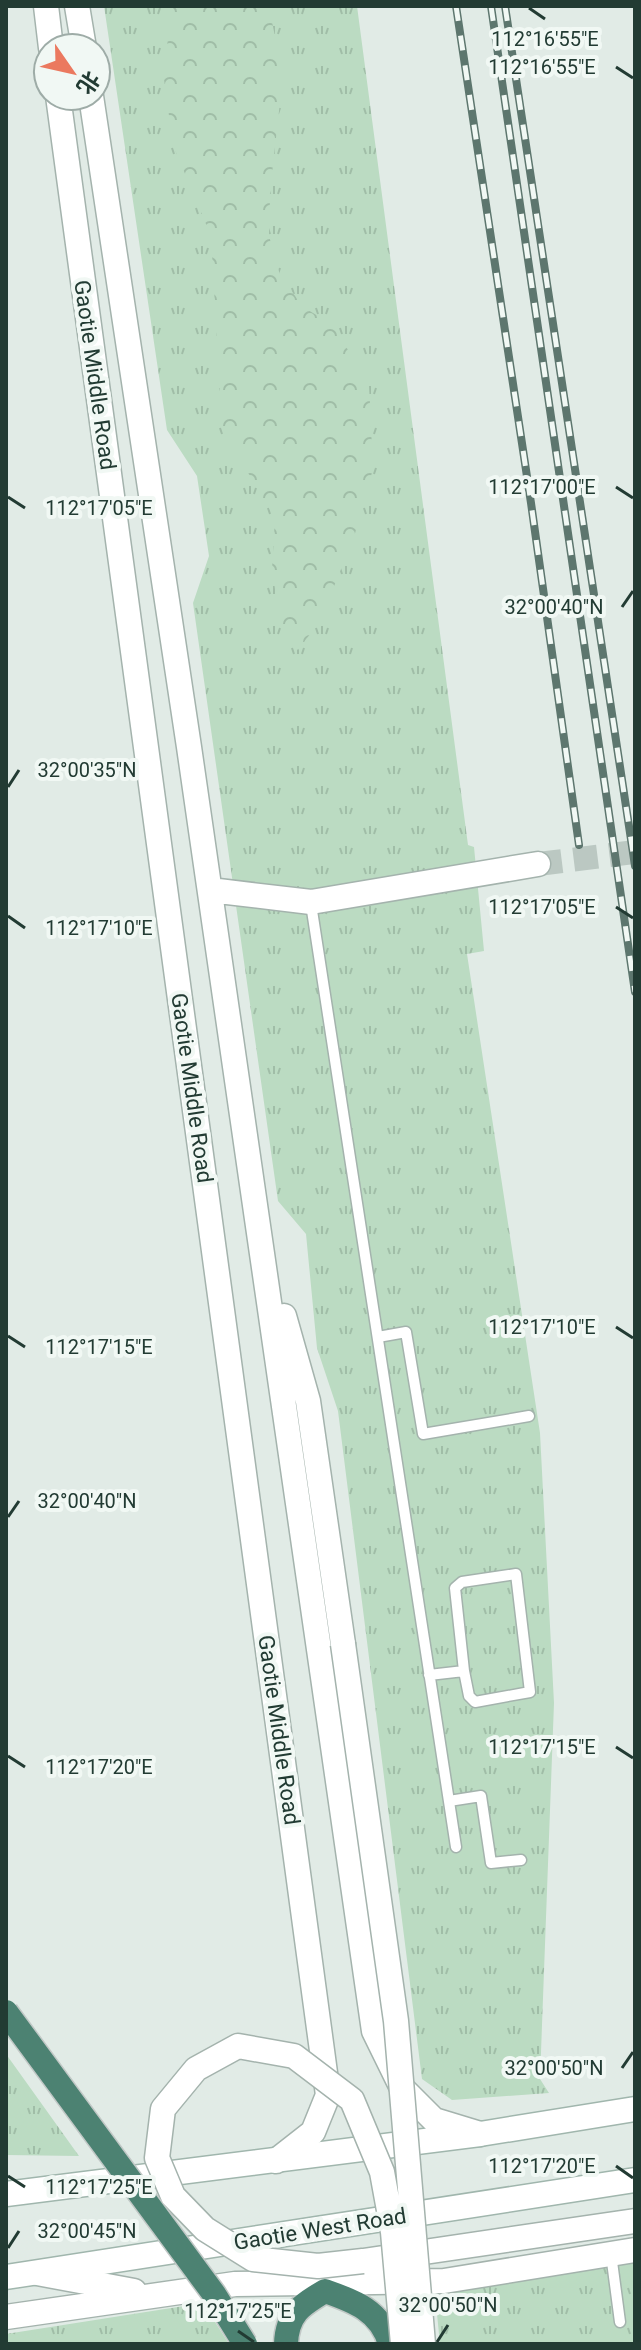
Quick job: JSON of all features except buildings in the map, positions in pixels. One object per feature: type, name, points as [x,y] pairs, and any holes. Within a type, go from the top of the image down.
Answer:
[{"type":"highway","points":[[6,2012],[205,2282],[245,2344]]},
{"type":"highway","points":[[286,2344],[287,2328],[301,2306],[325,2291],[361,2303],[387,2333],[390,2344]]},
{"type":"street","points":[[46,6],[49,32]]},
{"type":"street","points":[[77,6],[81,32]]},
{"type":"street","name":"Gaotie Middle Road","points":[[60,112],[328,2095],[313,2132],[276,2161]]},
{"type":"street","name":"Gaotie Middle Road","points":[[93,112],[210,890],[374,2031],[402,2088],[434,2120],[480,2134]]},
{"type":"street","points":[[210,890],[311,902],[538,864]]},
{"type":"street","name":"Gaotie Middle Road","points":[[256,1212],[308,1401],[396,2021],[423,2344]]},
{"type":"street","points":[[403,2344],[393,2232],[382,2172],[352,2100],[294,2056],[238,2046],[196,2069],[163,2109],[157,2158],[173,2196],[205,2229],[253,2259],[318,2266],[363,2261],[635,2221]]},
{"type":"street","points":[[6,2194],[480,2134],[635,2109]]},
{"type":"street","name":"Gaotie West Road","points":[[6,2277],[635,2180]]},
{"type":"street","points":[[6,2317],[235,2284],[444,2281],[623,2252]]},
{"type":"street","points":[[34,2273],[127,2291],[178,2293]]},
{"type":"lane","points":[[311,902],[456,1847]]},
{"type":"lane","points":[[378,1337],[406,1332],[423,1434],[529,1416]]},
{"type":"lane","points":[[516,1574],[530,1692],[475,1702],[469,1696],[464,1671],[455,1588],[462,1582],[516,1574]]},
{"type":"lane","points":[[429,1675],[464,1671]]},
{"type":"lane","points":[[449,1801],[481,1796],[491,1863],[521,1860]]},
{"type":"lane","points":[[620,2322],[623,2252]]},
{"type":"green space","points":[[104,6],[357,6],[468,845],[474,847],[484,951],[467,954],[540,1433],[554,1703],[540,2079],[549,2093],[452,2100],[422,2079],[338,1411],[317,1348],[306,1234],[278,1201],[193,603],[209,556],[197,476],[167,430],[112,60],[112,32],[108,32]]},
{"type":"green space","points":[[173,6],[261,6],[271,17],[283,75],[270,192],[269,236],[280,275],[303,307],[333,325],[369,385],[373,469],[354,537],[320,621],[298,650],[282,636],[272,569],[275,518],[222,429],[211,236],[173,145],[163,72]]},
{"type":"green space","points":[[6,2054],[79,2156],[6,2155]]},
{"type":"green space","points":[[635,2260],[635,2344],[440,2344],[437,2314],[452,2291]]},
{"type":"green space","points":[[203,2303],[229,2344],[6,2344],[6,2334]]},
{"type":"tunnel","points":[[538,864],[635,852]]},
{"type":"railway","points":[[456,6],[579,845]]},
{"type":"railway","points":[[491,6],[635,992]]},
{"type":"railway","points":[[505,6],[635,866]]}]
